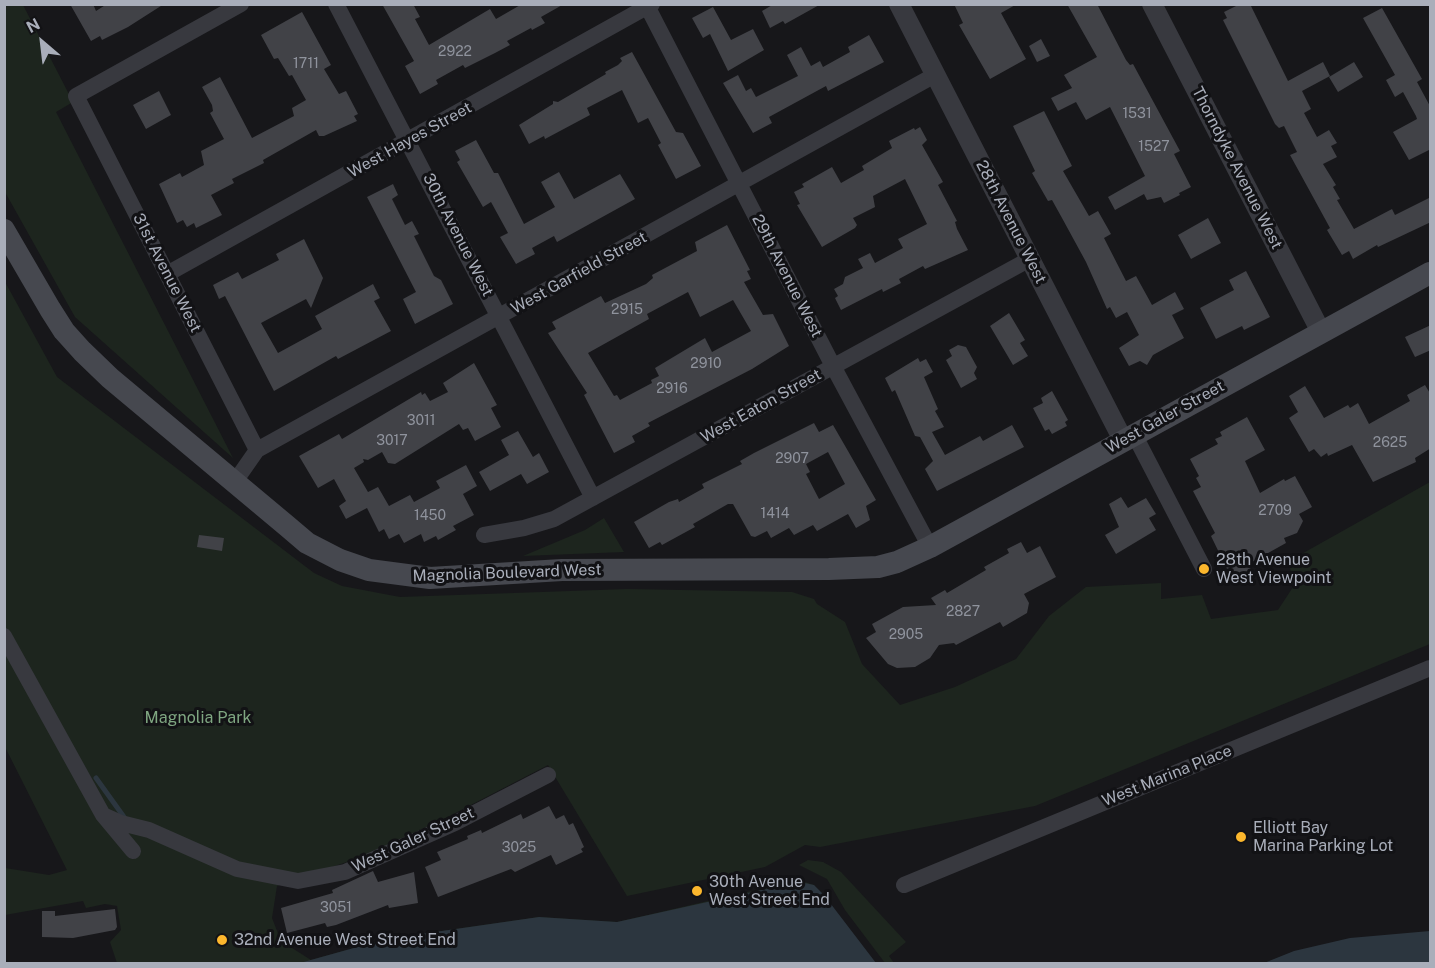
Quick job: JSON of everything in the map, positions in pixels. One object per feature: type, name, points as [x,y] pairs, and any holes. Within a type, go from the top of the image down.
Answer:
[{"type":"main road","name":"Magnolia Boulevard West","points":[[4,230],[64,331],[110,378],[307,543],[340,560],[369,570],[430,578],[562,570],[829,569],[878,567],[900,560]]},
{"type":"main road","name":"West Galer Street","points":[[900,560],[930,547],[1431,273]]},
{"type":"street","name":"31st Avenue West","points":[[241,4],[76,96],[257,450]]},
{"type":"street","name":"30th Avenue West","points":[[336,4],[409,140],[593,498]]},
{"type":"street","name":"28th Avenue West","points":[[899,4],[1030,259],[1204,569]]},
{"type":"street","name":"Thorndyke Avenue West","points":[[1152,4],[1321,332]]},
{"type":"street","name":"West Hayes Street","points":[[167,274],[648,5]]},
{"type":"street","name":"29th Avenue West","points":[[648,5],[833,366],[930,547]]},
{"type":"street","name":"West Garfield Street","points":[[234,483],[257,450],[935,75]]},
{"type":"street","name":"West Eaton Street","points":[[484,535],[524,528],[554,519],[1030,259]]},
{"type":"street","points":[[4,636],[103,815],[133,851]]},
{"type":"street","name":"West Marina Place","points":[[904,885],[1431,668]]},
{"type":"street","name":"West Galer Street","points":[[103,815],[121,823],[149,830],[237,869],[298,881],[345,872],[455,823],[548,775]]},
{"type":"green space","points":[[4,5],[23,5],[73,102],[56,112],[233,458],[75,317],[5,192]]},
{"type":"green space","name":"Magnolia Park","points":[[4,280],[57,377],[314,573],[342,586],[400,597],[627,589],[792,592],[814,599],[817,604],[845,622],[862,664],[900,705],[955,687],[1016,659],[1049,616],[1086,587],[1161,583],[1161,599],[1202,595],[1211,619],[1278,610],[1293,587],[1289,561],[1430,482],[1430,644],[1035,806],[820,847],[805,845],[765,867],[627,896],[548,765],[411,836],[361,857],[277,886],[272,918],[281,941],[311,960],[386,939],[539,917],[617,922],[799,880],[814,885],[853,963],[117,963],[110,942],[121,930],[117,906],[105,904],[86,908],[83,901],[5,915],[5,868],[49,875],[67,870],[5,747]]},
{"type":"green space","points":[[604,518],[624,552],[523,556],[585,530]]},
{"type":"green space","points":[[808,860],[823,862],[841,872],[906,942],[889,956],[894,963],[885,963],[845,910],[827,879],[799,865]]},
{"type":"shaded area","points":[[791,880],[814,885],[876,963],[300,963],[386,939],[539,917],[617,922],[784,885]]},
{"type":"shaded area","points":[[1430,931],[1430,963],[1264,963],[1294,951],[1350,938]]},
{"type":"building","points":[[70,4],[93,4],[96,11],[107,4],[164,4],[128,27],[102,40],[100,36],[91,41]]},
{"type":"building","points":[[382,4],[413,4],[420,17],[415,19],[429,45],[490,9],[496,19],[522,4],[564,4],[541,17],[545,23],[507,41],[510,45],[465,68],[463,65],[436,80],[438,84],[420,94],[405,66],[414,61]]},
{"type":"building","points":[[774,4],[821,4],[785,24],[783,21],[770,28],[762,11]]},
{"type":"building","points":[[954,4],[1017,4],[1001,13],[1026,59],[990,79],[959,25],[963,23]]},
{"type":"building","points":[[1067,4],[1097,4],[1126,60],[1130,65],[1133,64],[1180,151],[1174,154],[1191,187],[1179,193],[1180,195],[1164,203],[1161,197],[1147,200],[1144,194],[1115,210],[1108,197],[1145,176],[1110,107],[1086,120],[1076,102],[1058,111],[1051,98],[1072,88],[1064,75],[1097,57]]},
{"type":"building","points":[[1240,4],[1250,4],[1288,81],[1323,62],[1330,76],[1302,91],[1311,109],[1304,113],[1317,137],[1329,130],[1337,143],[1331,146],[1337,157],[1323,164],[1336,185],[1333,187],[1340,199],[1337,200],[1354,229],[1392,209],[1395,215],[1431,197],[1431,222],[1378,247],[1377,245],[1353,259],[1349,251],[1342,255],[1327,230],[1330,228],[1290,155],[1297,152],[1284,126],[1279,128],[1275,124],[1223,20],[1227,18],[1224,12]]},
{"type":"building","points":[[713,7],[731,40],[753,29],[764,50],[728,71],[710,34],[703,38],[692,18]]},
{"type":"building","points":[[1382,8],[1422,79],[1417,82],[1431,108],[1431,149],[1409,160],[1393,132],[1417,119],[1403,92],[1395,97],[1386,80],[1395,75],[1363,18]]},
{"type":"building","points":[[302,12],[331,65],[324,69],[339,94],[346,91],[358,114],[354,116],[357,121],[324,136],[319,136],[316,130],[263,160],[264,163],[232,179],[234,183],[211,195],[222,215],[196,228],[194,223],[187,227],[183,220],[177,223],[159,184],[180,173],[182,177],[204,165],[201,151],[224,139],[210,113],[213,111],[212,105],[202,87],[220,77],[252,138],[294,116],[292,108],[306,100],[292,75],[289,76],[278,58],[274,59],[261,35]]},
{"type":"building","points":[[869,35],[884,62],[828,91],[826,86],[769,117],[772,123],[753,133],[723,83],[738,75],[746,91],[751,88],[756,97],[798,76],[787,55],[801,47],[811,66],[820,61],[823,67],[850,52],[848,47]]},
{"type":"building","points":[[1041,39],[1050,56],[1037,62],[1029,46]]},
{"type":"building","points":[[632,52],[676,132],[683,133],[701,166],[676,179],[658,145],[661,143],[648,118],[638,123],[622,90],[587,108],[590,115],[545,139],[544,136],[529,144],[519,125],[553,104],[553,101],[558,102],[606,74],[605,72],[622,61],[620,58]]},
{"type":"building","points":[[1354,62],[1363,77],[1338,92],[1329,77]]},
{"type":"building","points":[[159,91],[171,115],[146,129],[133,105]]},
{"type":"building","points":[[1044,111],[1072,166],[1063,171],[1089,216],[1098,211],[1111,234],[1104,238],[1126,281],[1136,276],[1152,305],[1175,292],[1184,309],[1172,315],[1184,338],[1153,355],[1147,365],[1140,361],[1129,366],[1119,348],[1139,335],[1127,312],[1116,318],[1110,307],[1107,309],[1086,262],[1062,218],[1052,200],[1048,201],[1032,173],[1035,171],[1013,126]]},
{"type":"building","points":[[920,127],[927,140],[922,145],[943,182],[938,185],[957,221],[955,222],[957,229],[968,250],[925,269],[923,266],[899,279],[901,283],[883,292],[882,289],[841,310],[835,298],[838,296],[834,289],[843,284],[845,277],[863,268],[858,259],[870,253],[875,263],[903,248],[898,239],[927,224],[905,179],[873,196],[875,207],[853,218],[857,225],[855,228],[822,247],[797,205],[800,204],[794,192],[804,187],[802,184],[832,167],[841,183],[864,170],[862,166],[892,148],[889,141]]},
{"type":"building","points":[[476,140],[494,173],[498,173],[524,224],[555,207],[541,182],[559,172],[574,199],[620,174],[635,199],[557,242],[554,236],[532,248],[535,254],[516,264],[500,237],[508,233],[491,202],[483,207],[457,162],[460,160],[455,151]]},
{"type":"building","points":[[393,184],[398,195],[392,199],[405,225],[412,221],[419,234],[414,236],[434,276],[441,280],[453,304],[415,324],[403,299],[416,292],[367,197]]},
{"type":"building","points":[[1208,218],[1221,243],[1191,259],[1178,235]]},
{"type":"building","points":[[727,225],[750,270],[747,271],[751,279],[744,282],[763,315],[773,314],[789,346],[752,369],[648,423],[650,426],[632,436],[635,442],[614,453],[584,395],[587,393],[548,333],[556,329],[552,322],[601,296],[605,303],[646,284],[653,278],[652,275],[697,251],[695,242]],"holes":[[[688,292],[700,317],[733,300],[751,331],[712,352],[705,338],[655,368],[659,376],[651,380],[652,383],[620,400],[617,395],[614,396],[588,353],[649,319],[647,314]]]},
{"type":"building","points":[[304,239],[323,278],[311,308],[306,299],[261,323],[278,353],[322,329],[315,316],[373,284],[380,298],[374,301],[391,331],[338,359],[336,356],[274,391],[225,296],[219,299],[213,285],[238,272],[242,279],[279,260],[276,254]]},
{"type":"building","points":[[1246,271],[1270,317],[1244,330],[1242,326],[1216,339],[1200,308],[1234,290],[1229,280]]},
{"type":"building","points":[[1009,313],[1025,340],[1020,343],[1028,356],[1013,365],[990,326]]},
{"type":"building","points":[[1431,325],[1431,350],[1415,357],[1405,337]]},
{"type":"building","points":[[958,345],[966,347],[977,367],[974,373],[977,379],[961,388],[946,360],[952,356],[949,350]]},
{"type":"building","points":[[918,358],[920,362],[926,359],[933,372],[924,377],[938,409],[935,411],[944,427],[932,432],[945,455],[980,436],[983,441],[1012,425],[1024,447],[937,491],[925,469],[933,461],[920,437],[915,436],[895,390],[892,392],[885,378]]},
{"type":"building","points":[[474,363],[497,405],[491,408],[501,427],[475,441],[468,428],[463,430],[459,424],[395,464],[388,463],[382,452],[368,460],[363,459],[364,462],[354,468],[368,492],[378,487],[389,506],[410,495],[414,502],[440,488],[436,481],[466,465],[477,486],[463,494],[474,515],[453,526],[456,530],[438,540],[436,536],[424,542],[421,534],[404,543],[399,534],[389,539],[384,529],[379,532],[367,508],[346,519],[339,506],[346,501],[334,479],[318,488],[299,456],[339,434],[342,439],[421,392],[422,395],[425,393],[430,401],[448,392],[443,383]]},
{"type":"building","points":[[1425,385],[1431,395],[1431,448],[1415,458],[1416,462],[1373,482],[1352,445],[1328,456],[1327,453],[1321,457],[1314,449],[1309,452],[1289,418],[1298,412],[1289,396],[1305,386],[1324,418],[1348,405],[1350,408],[1358,403],[1369,424],[1410,401],[1407,395]]},
{"type":"building","points":[[1052,391],[1068,420],[1065,422],[1067,426],[1052,434],[1049,429],[1045,431],[1033,408],[1043,403],[1041,398]]},
{"type":"building","points":[[1247,417],[1265,450],[1245,461],[1260,493],[1284,479],[1285,481],[1295,476],[1312,507],[1299,514],[1303,521],[1297,533],[1284,538],[1286,543],[1252,562],[1248,579],[1240,583],[1228,571],[1211,536],[1215,533],[1193,491],[1201,487],[1196,478],[1199,476],[1190,459],[1218,444],[1215,439],[1222,436],[1220,432]]},
{"type":"building","points":[[814,423],[819,432],[833,425],[876,500],[866,506],[870,520],[856,528],[848,514],[817,531],[813,525],[794,535],[789,528],[771,538],[767,531],[755,537],[751,536],[733,504],[728,504],[693,524],[695,527],[662,545],[660,542],[649,548],[634,522],[669,502],[678,499],[679,502],[704,488],[702,484],[742,464],[740,461]],"holes":[[[828,452],[845,484],[819,499],[806,474],[810,472],[806,464]]]},
{"type":"building","points":[[518,431],[533,457],[539,453],[549,472],[527,484],[521,474],[490,491],[479,472],[509,455],[501,440]]},
{"type":"building","points":[[1121,497],[1128,508],[1146,498],[1156,514],[1149,518],[1156,530],[1116,554],[1105,535],[1119,527],[1109,504]]},
{"type":"building","points":[[199,535],[224,538],[222,551],[197,547]]},
{"type":"building","points":[[1021,542],[1027,553],[1040,546],[1056,577],[1024,594],[1029,603],[1027,613],[1003,627],[1000,622],[956,645],[954,643],[939,645],[930,658],[915,667],[897,668],[888,664],[866,638],[876,632],[872,624],[903,607],[936,605],[931,598],[945,590],[947,593],[986,570],[984,567],[1009,553],[1007,549]]},
{"type":"building","points":[[549,806],[556,819],[564,815],[569,825],[573,823],[584,847],[581,849],[583,852],[556,865],[551,855],[515,872],[511,869],[438,897],[425,867],[441,860],[437,852],[468,839],[467,836],[481,830],[482,833],[521,814],[523,819]]},
{"type":"building","points":[[373,871],[378,882],[414,872],[418,903],[389,908],[388,905],[336,925],[327,927],[325,923],[287,933],[281,908],[333,893],[332,890]]},
{"type":"building","points":[[115,909],[117,927],[115,930],[73,938],[42,937],[42,911],[55,911],[55,916]]},
{"type":"waterway","points":[[96,778],[124,817]]},
{"type":"place","name":"28th Avenue West Viewpoint","points":[[1204,569]]},
{"type":"place","name":"Elliott Bay Marina Parking Lot","points":[[1241,837]]},
{"type":"place","name":"30th Avenue West Street End","points":[[697,891]]},
{"type":"place","name":"32nd Avenue West Street End","points":[[222,940]]}]
